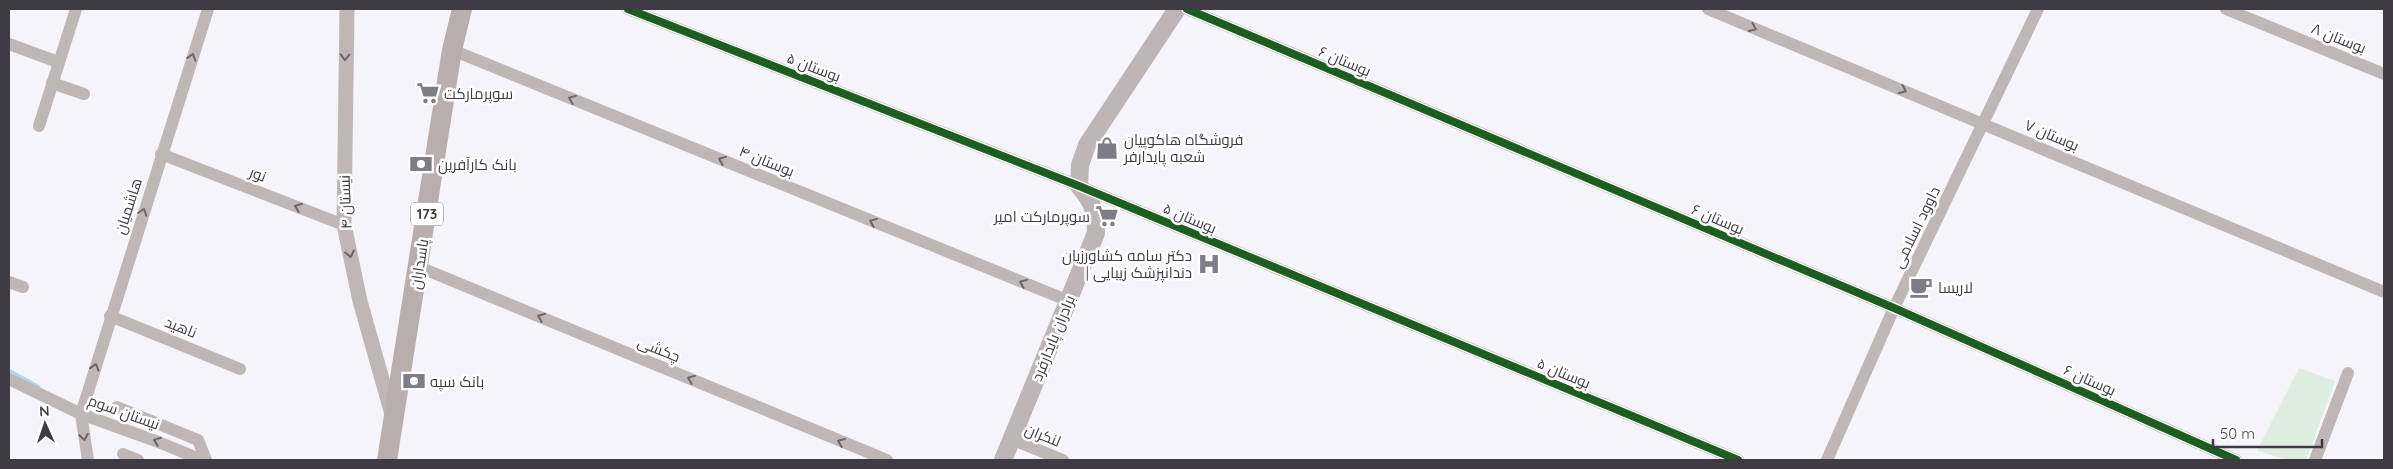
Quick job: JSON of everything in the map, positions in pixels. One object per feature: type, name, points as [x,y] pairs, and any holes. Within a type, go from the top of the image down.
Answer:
[{"type":"main road","name":"پاسداران","points":[[387,460],[452,50],[462,9]]},
{"type":"main road","points":[[1079,186],[1080,165],[1086,145],[1177,9]]},
{"type":"main road","name":"برادران پایدارفرد","points":[[1003,460],[1096,233],[1096,214],[1092,201],[1079,186]]},
{"type":"street","points":[[39,126],[76,9]]},
{"type":"street","name":"هاشمیان","points":[[81,414],[110,316],[208,9]]},
{"type":"street","name":"نیستان ۴","points":[[347,9],[344,225],[362,311],[393,420]]},
{"type":"street","name":"بوستان ۵","points":[[628,9],[1079,186],[1738,460]]},
{"type":"street","name":"بوستان ۶","points":[[1187,9],[1894,308],[2236,460]]},
{"type":"street","name":"بوستان ۷","points":[[1708,9],[2384,292]]},
{"type":"street","name":"داوود اسلامی","points":[[1827,460],[1894,308],[2038,9]]},
{"type":"street","name":"بوستان ۸","points":[[2226,9],[2384,74]]},
{"type":"street","points":[[9,44],[58,62]]},
{"type":"street","name":"بوستان ۴","points":[[452,50],[1068,301]]},
{"type":"street","points":[[52,82],[84,94]]},
{"type":"street","name":"نور","points":[[161,154],[344,225]]},
{"type":"street","name":"چکشی","points":[[419,267],[886,460]]},
{"type":"street","points":[[9,282],[23,287]]},
{"type":"street","name":"ناهید","points":[[110,316],[240,369]]},
{"type":"street","points":[[2315,460],[2348,373]]},
{"type":"street","name":"نیستان سوم","points":[[9,379],[81,414],[202,460]]},
{"type":"street","points":[[117,406],[198,440],[206,460]]},
{"type":"street","points":[[81,414],[88,460]]},
{"type":"street","name":"لنکران","points":[[1011,439],[1063,460]]},
{"type":"street","points":[[123,454],[138,460]]},
{"type":"green space","points":[[2299,368],[2335,381],[2306,460],[2288,460],[2257,451]]},
{"type":"waterway","points":[[9,371],[38,387]]},
{"type":"cycle path","points":[[628,9],[1079,186],[1738,460]]},
{"type":"cycle path","points":[[1187,9],[1894,308],[2236,460]]},
{"type":"place","name":"سوپرمارکت","points":[[428,93]]},
{"type":"place","name":"فروشگاه هاکوپیان شعبه پایدارفر","points":[[1107,148]]},
{"type":"place","name":"بانک کارآفرین","points":[[421,164]]},
{"type":"place","name":"سوپرمارکت امیر","points":[[1107,216]]},
{"type":"place","name":"دکتر سامه کشاورزیان | دندانپزشک زیبایی","points":[[1209,264]]},
{"type":"place","name":"لاریسا","points":[[1921,287]]},
{"type":"place","name":"بانک سپه","points":[[414,381]]}]
